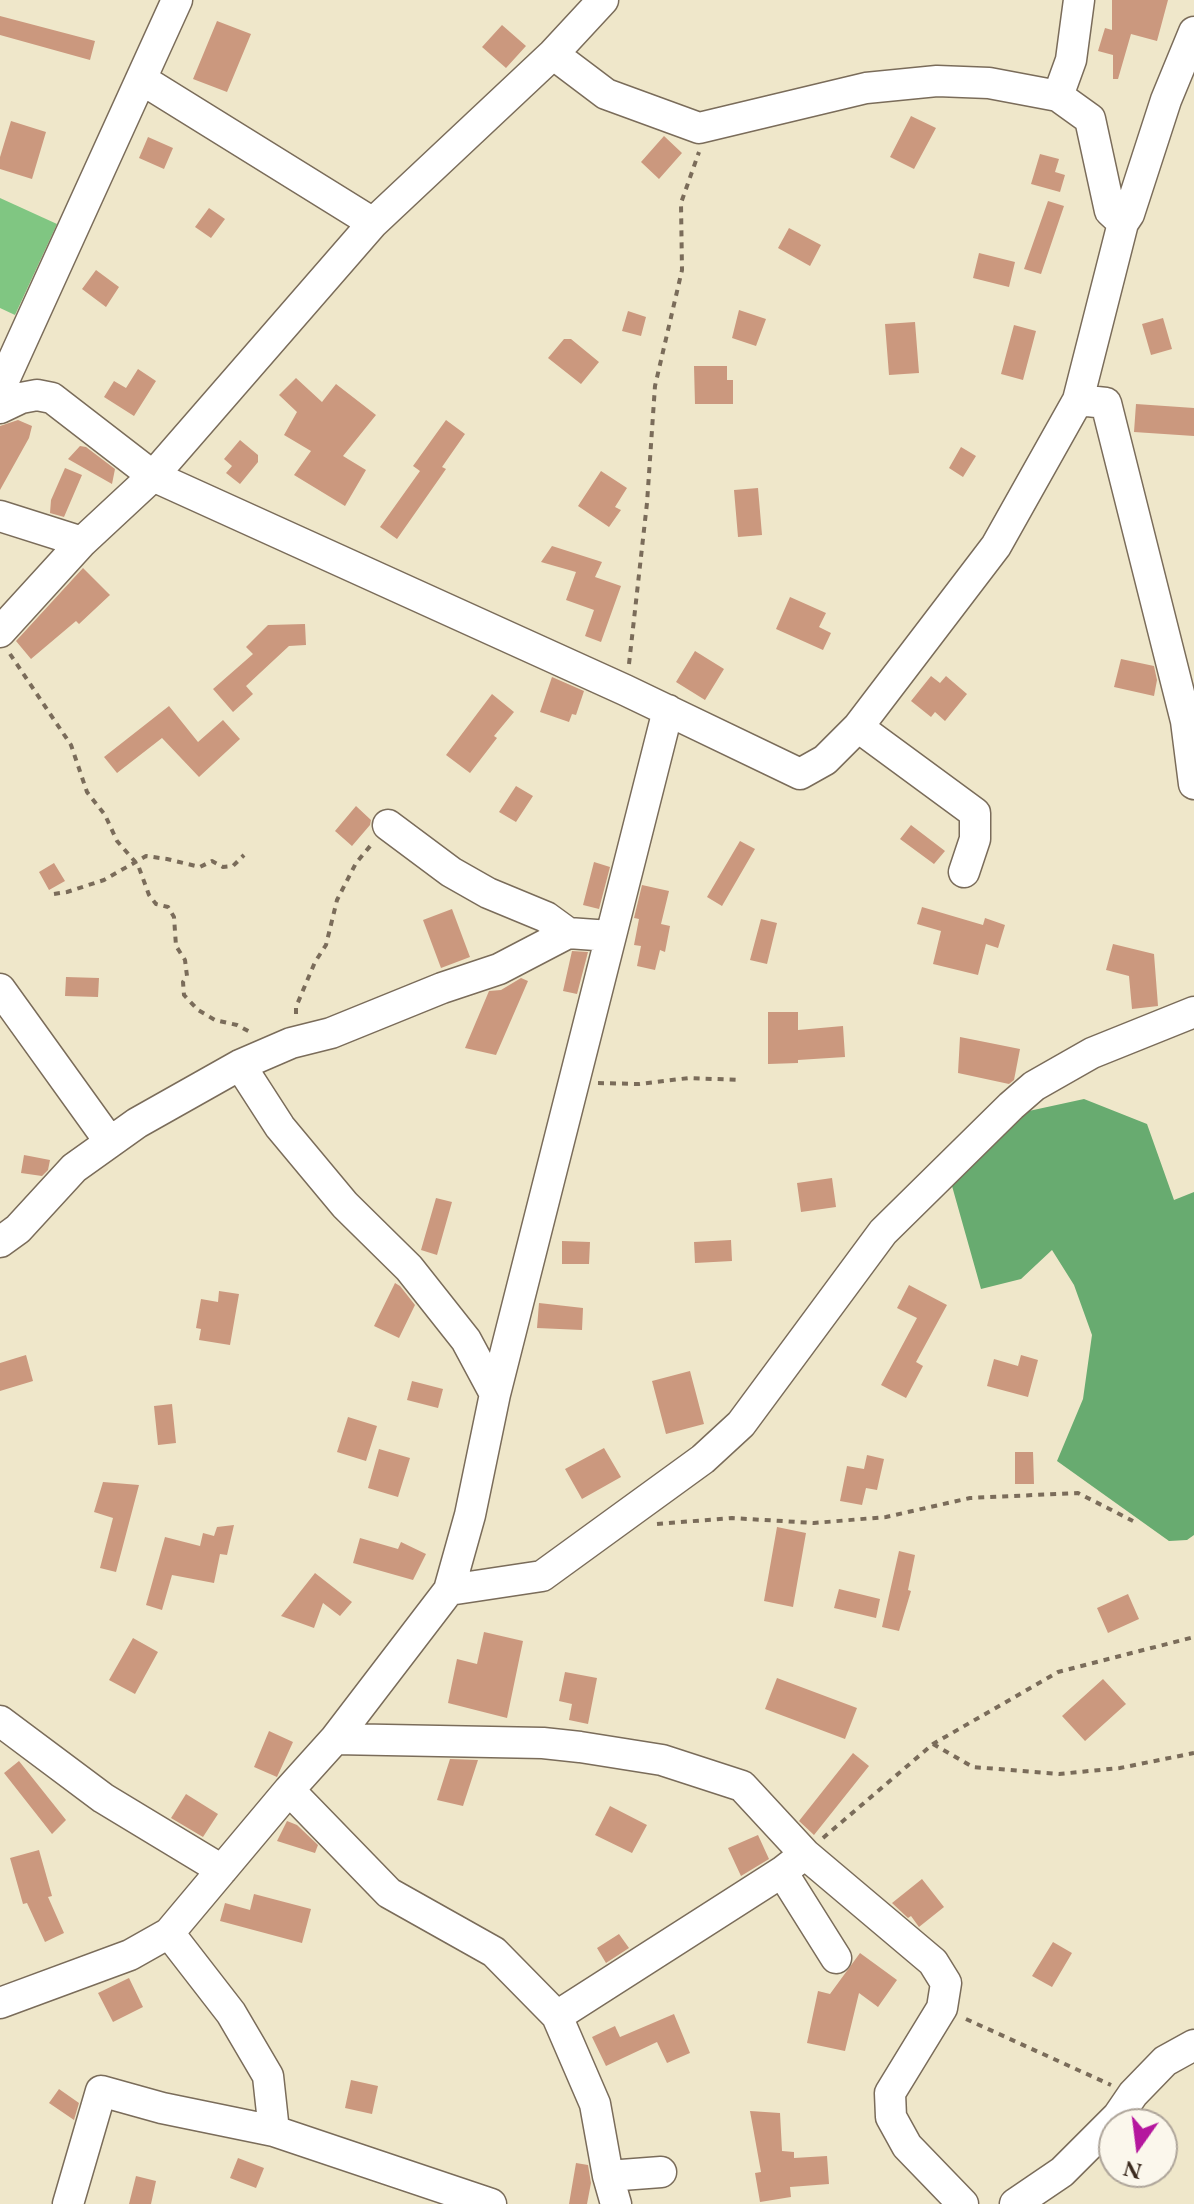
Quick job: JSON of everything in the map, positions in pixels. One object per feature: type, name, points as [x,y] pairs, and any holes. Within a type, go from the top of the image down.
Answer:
[{"type":"street","points":[[0,389],[177,0]]},
{"type":"street","points":[[4,642],[82,542],[153,476],[373,223],[553,54],[603,0]]},
{"type":"street","points":[[1058,96],[1071,60],[1079,0]]},
{"type":"street","points":[[0,408],[29,396],[52,398],[153,476],[625,690],[800,774],[825,760],[858,727],[996,546],[1078,400],[1123,223],[1129,214],[1166,100],[1194,32]]},
{"type":"street","points":[[553,54],[606,94],[699,128],[866,88],[937,81],[989,83],[1058,96],[1090,119],[1110,211],[1123,223]]},
{"type":"street","points":[[141,79],[373,223]]},
{"type":"street","points":[[1078,400],[1106,403],[1190,720],[1194,784]]},
{"type":"street","points":[[0,516],[82,542]]},
{"type":"street","points":[[0,2003],[130,1955],[169,1933],[335,1739],[449,1590],[470,1515],[495,1394],[668,710]]},
{"type":"street","points":[[858,727],[975,813],[975,839],[964,872]]},
{"type":"street","points":[[388,825],[451,872],[488,893],[546,917],[568,933]]},
{"type":"street","points":[[0,1242],[18,1229],[74,1168],[137,1123],[240,1065],[291,1043],[331,1033],[442,988],[499,969],[568,933],[610,936]]},
{"type":"street","points":[[0,989],[110,1142]]},
{"type":"street","points":[[449,1590],[542,1576],[703,1459],[741,1424],[883,1232],[1011,1106],[1034,1086],[1092,1053],[1194,1012]]},
{"type":"street","points":[[240,1065],[289,1138],[345,1205],[409,1268],[466,1340],[495,1394]]},
{"type":"street","points":[[0,1721],[103,1798],[222,1870]]},
{"type":"street","points":[[335,1739],[543,1743],[662,1760],[742,1786],[794,1863],[836,1958]]},
{"type":"street","points":[[289,1790],[389,1893],[494,1952],[557,2016],[595,2104],[612,2190],[661,2172]]},
{"type":"street","points":[[794,1863],[933,1962],[946,1983],[942,2008],[890,2093],[891,2117],[907,2146],[963,2204]]},
{"type":"street","points":[[557,2016],[794,1863]]},
{"type":"street","points":[[169,1933],[231,2013],[268,2076],[274,2131]]},
{"type":"street","points":[[1015,2204],[1062,2172],[1118,2116],[1133,2094],[1165,2061],[1194,2045]]},
{"type":"street","points":[[68,2204],[101,2091],[162,2108],[274,2131],[491,2204]]},
{"type":"path","points":[[625,690],[637,609],[655,386],[682,270],[681,203],[702,145],[699,128]]},
{"type":"path","points":[[4,642],[71,745],[87,792],[105,815],[117,841],[135,862],[149,895],[156,904],[168,907],[174,917],[176,946],[185,960],[187,976],[183,982],[184,995],[198,1010],[215,1020],[237,1025],[262,1039],[291,1043],[296,1007],[326,945],[337,900],[356,863],[388,825]]},
{"type":"path","points":[[54,894],[94,884],[146,856],[200,867],[212,861],[223,867],[233,866],[244,855]]},
{"type":"path","points":[[574,1082],[639,1084],[689,1078],[740,1080]]},
{"type":"path","points":[[620,1520],[666,1525],[732,1518],[814,1523],[886,1517],[970,1498],[1078,1493],[1133,1521]]},
{"type":"path","points":[[794,1863],[933,1744],[1058,1672],[1194,1637]]},
{"type":"path","points":[[933,1744],[973,1767],[1059,1774],[1120,1768],[1194,1753]]},
{"type":"path","points":[[942,2008],[1133,2094]]},
{"type":"green space","points":[[0,198],[57,224],[15,315],[0,308]]},
{"type":"green space","points":[[1084,1099],[1147,1124],[1174,1200],[1194,1192],[1194,1535],[1187,1540],[1169,1541],[1057,1461],[1083,1399],[1092,1335],[1074,1285],[1052,1250],[1021,1279],[981,1289],[952,1186],[1015,1114]]},
{"type":"building","points":[[1112,0],[1168,0],[1157,41],[1131,34],[1118,79],[1113,79],[1113,55],[1098,51],[1105,28],[1112,30]]},
{"type":"building","points":[[0,16],[95,41],[90,60],[0,35]]},
{"type":"building","points":[[217,21],[251,34],[227,92],[193,79]]},
{"type":"building","points":[[502,25],[526,46],[506,68],[482,47]]},
{"type":"building","points":[[911,116],[936,128],[914,169],[890,157]]},
{"type":"building","points":[[11,121],[46,132],[32,179],[0,169],[0,157]]},
{"type":"building","points":[[664,136],[682,153],[659,179],[641,162]]},
{"type":"building","points":[[148,137],[173,148],[164,169],[139,158]]},
{"type":"building","points":[[1040,154],[1059,159],[1055,172],[1065,175],[1060,192],[1031,184]]},
{"type":"building","points":[[1048,201],[1064,206],[1041,274],[1024,269]]},
{"type":"building","points":[[209,208],[225,219],[211,238],[195,227]]},
{"type":"building","points":[[789,228],[821,245],[810,266],[778,248]]},
{"type":"building","points":[[979,253],[1015,262],[1009,287],[973,278]]},
{"type":"building","points":[[96,270],[119,287],[106,307],[82,289]]},
{"type":"building","points":[[739,310],[766,319],[756,346],[732,338]]},
{"type":"building","points":[[628,311],[646,317],[641,336],[622,331]]},
{"type":"building","points":[[1163,318],[1172,349],[1151,355],[1142,324]]},
{"type":"building","points":[[915,322],[919,373],[889,375],[885,324]]},
{"type":"building","points":[[1014,325],[1036,331],[1023,380],[1001,374]]},
{"type":"building","points":[[564,339],[571,339],[599,362],[581,384],[548,358]]},
{"type":"building","points":[[694,366],[727,366],[727,380],[733,380],[733,404],[695,404]]},
{"type":"building","points":[[138,369],[156,381],[134,416],[104,397],[114,381],[126,388]]},
{"type":"building","points":[[296,378],[322,402],[336,384],[376,415],[343,456],[366,470],[345,506],[294,475],[311,451],[284,435],[297,412],[279,395]]},
{"type":"building","points":[[1136,404],[1194,408],[1194,436],[1134,432]]},
{"type":"building","points":[[18,420],[32,426],[29,438],[0,490],[0,426]]},
{"type":"building","points":[[446,420],[465,434],[442,467],[446,469],[397,539],[380,527],[420,471],[413,466]]},
{"type":"building","points":[[240,440],[258,455],[258,462],[240,484],[226,473],[232,466],[224,459]]},
{"type":"building","points":[[80,446],[86,447],[115,469],[112,484],[68,459]]},
{"type":"building","points":[[961,447],[976,456],[963,477],[949,468]]},
{"type":"building","points":[[65,468],[82,475],[64,517],[50,513],[51,500]]},
{"type":"building","points":[[601,471],[627,488],[615,507],[621,510],[609,527],[578,506]]},
{"type":"building","points":[[758,488],[762,535],[738,537],[734,490]]},
{"type":"building","points":[[552,546],[602,562],[595,577],[621,586],[601,642],[585,636],[594,610],[566,600],[576,572],[541,562]]},
{"type":"building","points":[[83,568],[110,595],[79,624],[76,621],[31,659],[16,641]]},
{"type":"building","points":[[790,597],[826,613],[819,627],[831,633],[823,650],[776,629]]},
{"type":"building","points":[[305,624],[306,645],[289,646],[246,686],[253,694],[233,712],[213,689],[253,654],[246,647],[268,625]]},
{"type":"building","points":[[695,651],[724,669],[705,700],[676,682]]},
{"type":"building","points":[[1121,659],[1154,666],[1157,680],[1154,696],[1114,687]]},
{"type":"building","points":[[931,676],[940,683],[946,676],[967,694],[945,721],[935,712],[931,717],[911,701]]},
{"type":"building","points":[[552,677],[584,691],[576,715],[572,714],[569,722],[540,712]]},
{"type":"building","points":[[492,694],[514,712],[470,773],[446,755]]},
{"type":"building","points":[[169,706],[198,742],[223,720],[240,739],[199,777],[162,738],[117,773],[104,757]]},
{"type":"building","points":[[516,786],[533,796],[516,822],[499,812]]},
{"type":"building","points":[[356,806],[371,820],[352,846],[335,831]]},
{"type":"building","points":[[911,825],[945,851],[934,864],[900,839]]},
{"type":"building","points":[[740,841],[755,849],[722,906],[707,897]]},
{"type":"building","points":[[594,862],[610,867],[599,909],[583,905]]},
{"type":"building","points":[[54,863],[65,881],[49,890],[39,872]]},
{"type":"building","points":[[642,885],[669,891],[661,924],[670,926],[665,952],[660,950],[655,970],[637,966],[641,946],[634,945],[639,919],[634,918]]},
{"type":"building","points":[[922,907],[983,925],[985,918],[1005,925],[998,948],[986,944],[978,975],[933,964],[941,931],[917,924]]},
{"type":"building","points":[[452,909],[470,957],[441,968],[423,920]]},
{"type":"building","points":[[761,919],[777,923],[767,964],[750,960]]},
{"type":"building","points":[[1113,944],[1154,954],[1158,1006],[1132,1009],[1129,976],[1106,970]]},
{"type":"building","points":[[572,951],[588,952],[577,994],[563,991]]},
{"type":"building","points":[[66,977],[99,978],[98,997],[65,996]]},
{"type":"building","points":[[521,978],[528,981],[496,1055],[465,1048],[489,991],[501,990]]},
{"type":"building","points":[[768,1012],[798,1012],[798,1030],[843,1026],[845,1057],[768,1064]]},
{"type":"building","points":[[960,1037],[1020,1049],[1014,1080],[1009,1084],[958,1073]]},
{"type":"building","points":[[24,1155],[50,1160],[48,1170],[42,1176],[21,1173]]},
{"type":"building","points":[[832,1178],[836,1207],[801,1212],[797,1183]]},
{"type":"building","points":[[436,1198],[452,1202],[437,1255],[421,1250]]},
{"type":"building","points":[[731,1240],[732,1261],[695,1263],[694,1242]]},
{"type":"building","points":[[562,1241],[590,1242],[589,1264],[562,1264]]},
{"type":"building","points":[[395,1283],[415,1305],[399,1338],[374,1326]]},
{"type":"building","points":[[909,1285],[947,1305],[916,1362],[923,1366],[906,1398],[881,1385],[917,1318],[897,1308]]},
{"type":"building","points":[[219,1291],[239,1294],[230,1345],[199,1340],[201,1329],[196,1328],[201,1299],[218,1302]]},
{"type":"building","points":[[539,1303],[583,1308],[582,1330],[537,1328]]},
{"type":"building","points":[[26,1355],[33,1381],[0,1391],[0,1363]]},
{"type":"building","points":[[1021,1355],[1038,1360],[1028,1397],[987,1386],[994,1359],[1018,1366]]},
{"type":"building","points":[[690,1371],[704,1424],[666,1434],[652,1381]]},
{"type":"building","points":[[412,1381],[443,1389],[438,1408],[407,1400]]},
{"type":"building","points":[[172,1404],[176,1443],[158,1445],[154,1406]]},
{"type":"building","points":[[348,1417],[377,1426],[366,1461],[337,1452]]},
{"type":"building","points":[[604,1448],[621,1477],[582,1499],[565,1469]]},
{"type":"building","points":[[379,1449],[410,1458],[398,1497],[368,1488]]},
{"type":"building","points":[[1015,1452],[1033,1452],[1034,1484],[1015,1484]]},
{"type":"building","points":[[867,1455],[884,1459],[877,1490],[866,1488],[862,1505],[840,1501],[847,1466],[864,1469]]},
{"type":"building","points":[[103,1482],[139,1485],[116,1572],[100,1568],[113,1518],[94,1512]]},
{"type":"building","points":[[234,1525],[227,1555],[220,1554],[214,1583],[172,1575],[162,1610],[146,1605],[165,1537],[200,1546],[203,1533],[214,1536],[217,1527]]},
{"type":"building","points":[[777,1527],[806,1533],[793,1607],[764,1601]]},
{"type":"building","points":[[360,1538],[398,1549],[401,1542],[426,1554],[413,1580],[353,1563]]},
{"type":"building","points":[[899,1551],[915,1555],[908,1590],[911,1591],[899,1631],[882,1627]]},
{"type":"building","points":[[315,1573],[352,1602],[340,1616],[323,1603],[314,1628],[281,1616]]},
{"type":"building","points":[[839,1589],[880,1599],[876,1618],[834,1608]]},
{"type":"building","points":[[1128,1594],[1139,1619],[1108,1633],[1097,1608]]},
{"type":"building","points":[[484,1632],[523,1641],[507,1718],[448,1703],[457,1659],[477,1664]]},
{"type":"building","points":[[133,1638],[158,1652],[135,1694],[109,1680]]},
{"type":"building","points":[[565,1672],[597,1678],[588,1724],[569,1720],[572,1704],[559,1701]]},
{"type":"building","points":[[777,1678],[857,1708],[845,1739],[765,1709]]},
{"type":"building","points":[[1103,1679],[1126,1704],[1085,1741],[1062,1716]]},
{"type":"building","points":[[269,1731],[293,1742],[277,1777],[254,1767]]},
{"type":"building","points":[[853,1753],[869,1766],[814,1835],[799,1821]]},
{"type":"building","points":[[450,1759],[478,1760],[463,1806],[437,1800]]},
{"type":"building","points":[[19,1761],[66,1820],[52,1834],[4,1773]]},
{"type":"building","points":[[186,1794],[218,1814],[203,1837],[171,1818]]},
{"type":"building","points":[[610,1806],[647,1825],[632,1853],[595,1835]]},
{"type":"building","points":[[287,1821],[297,1825],[318,1845],[315,1853],[277,1841]]},
{"type":"building","points":[[758,1835],[769,1859],[741,1876],[728,1848]]},
{"type":"building","points":[[39,1850],[52,1896],[48,1897],[64,1933],[45,1942],[27,1903],[23,1904],[10,1858]]},
{"type":"building","points":[[922,1879],[944,1907],[919,1927],[911,1916],[908,1918],[892,1903]]},
{"type":"building","points":[[254,1894],[311,1909],[302,1943],[220,1921],[225,1903],[250,1910]]},
{"type":"building","points":[[619,1934],[629,1948],[606,1963],[597,1948]]},
{"type":"building","points":[[1053,1942],[1072,1953],[1052,1987],[1032,1976]]},
{"type":"building","points":[[860,1953],[897,1980],[878,2007],[859,1993],[845,2051],[807,2043],[818,1991],[830,1994]]},
{"type":"building","points":[[129,1978],[143,2007],[113,2022],[98,1993]]},
{"type":"building","points":[[674,2014],[690,2053],[667,2063],[657,2042],[606,2066],[592,2037],[615,2026],[620,2037]]},
{"type":"building","points":[[351,2080],[378,2086],[372,2114],[345,2108]]},
{"type":"building","points":[[59,2089],[79,2103],[74,2120],[49,2103]]},
{"type":"building","points":[[750,2111],[780,2113],[782,2151],[794,2152],[794,2158],[827,2156],[829,2184],[790,2187],[791,2197],[760,2202],[755,2173],[761,2172]]},
{"type":"building","points":[[238,2158],[264,2168],[256,2188],[230,2178]]},
{"type":"building","points":[[576,2163],[588,2165],[591,2183],[587,2204],[569,2204]]},
{"type":"building","points":[[136,2176],[156,2181],[151,2204],[129,2204]]}]
